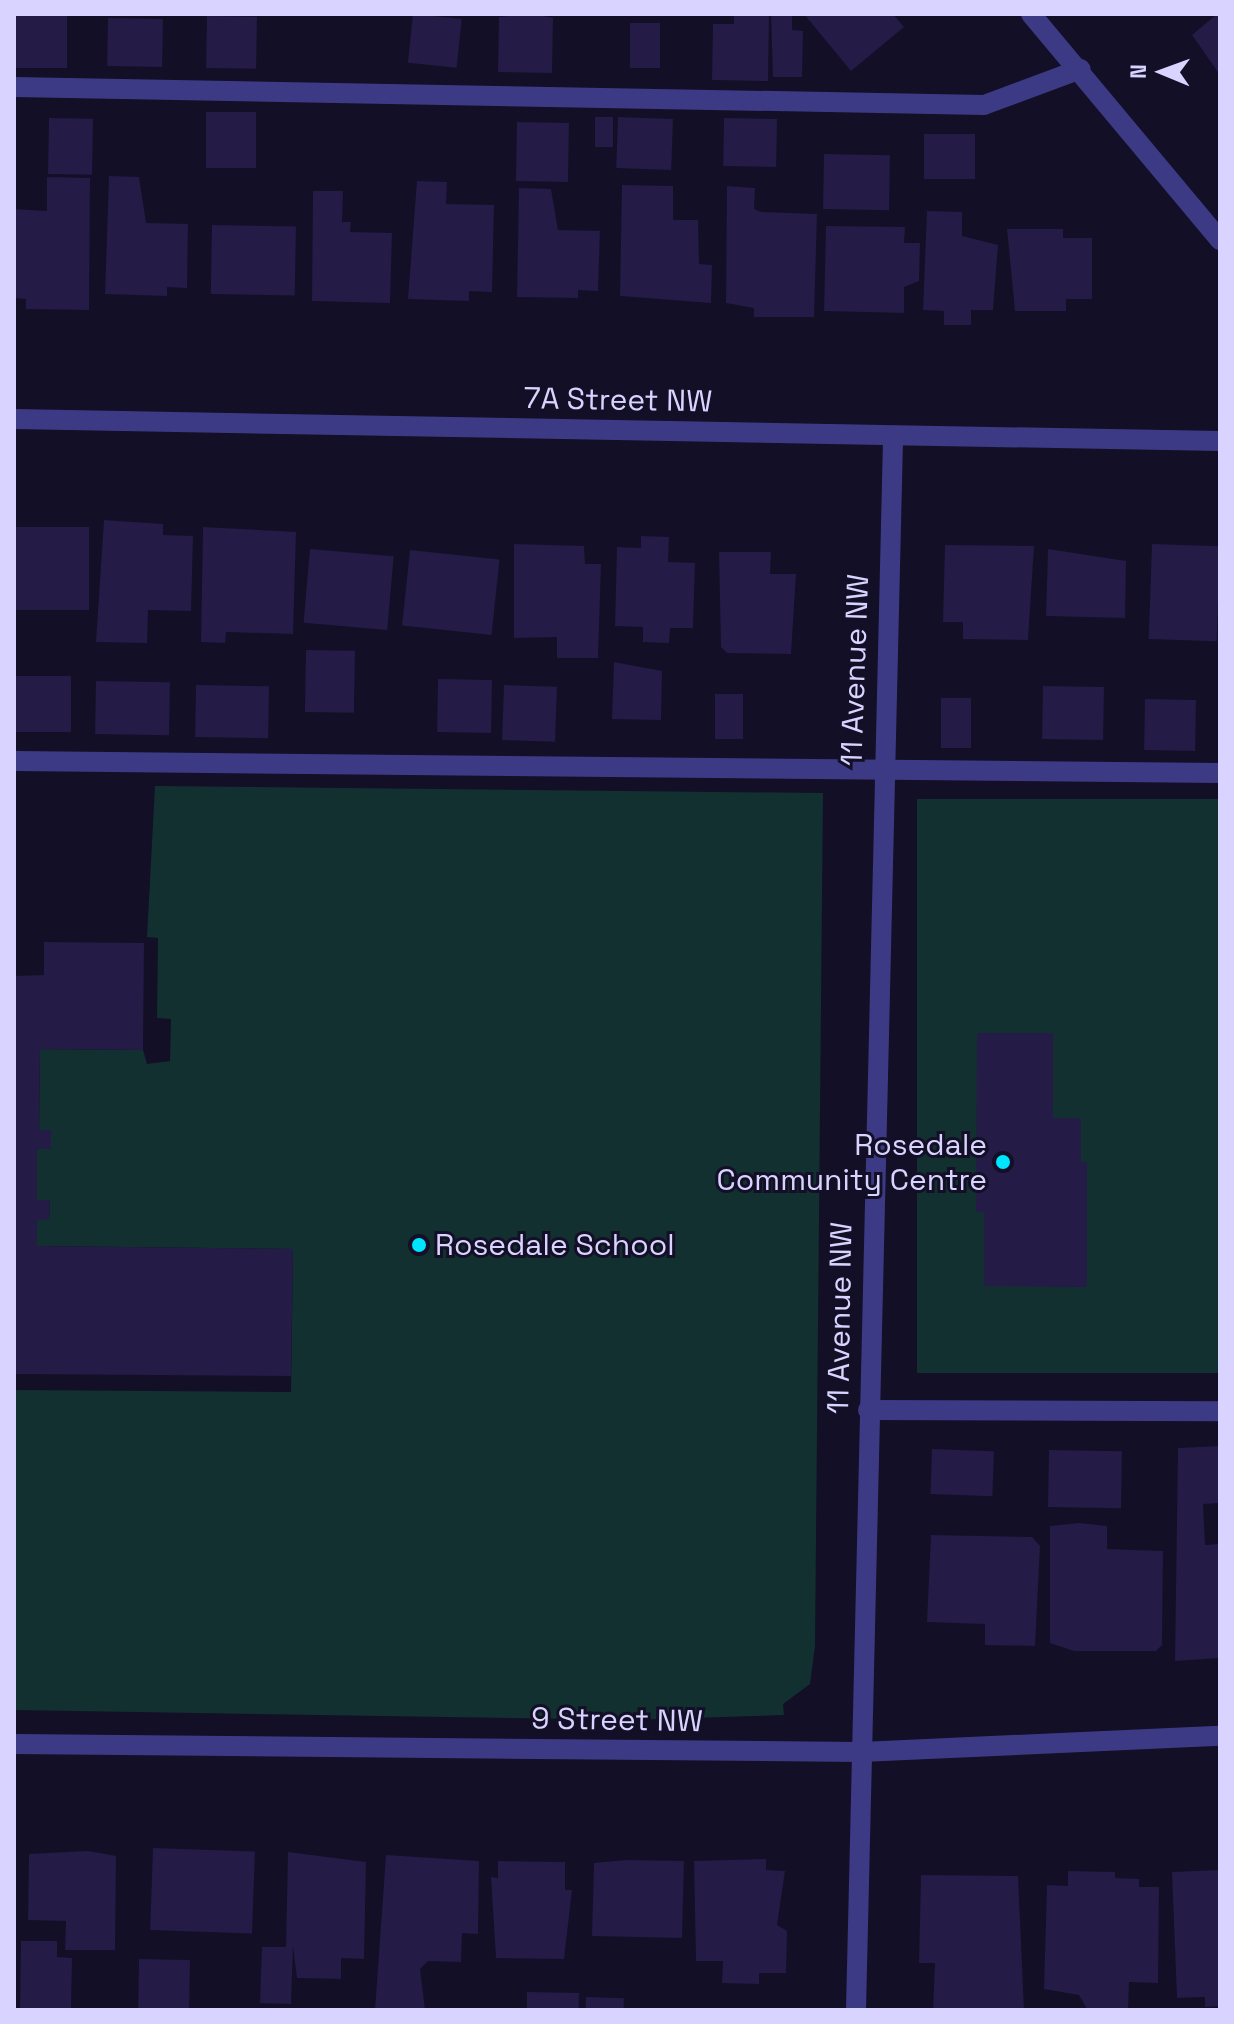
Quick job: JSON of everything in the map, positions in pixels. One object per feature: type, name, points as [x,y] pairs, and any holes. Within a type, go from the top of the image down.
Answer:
[{"type":"street","points":[[1031,14],[1081,69],[1220,240]]},
{"type":"street","points":[[14,87],[984,105],[1081,69]]},
{"type":"street","name":"7A Street NW","points":[[14,419],[1220,441]]},
{"type":"street","name":"11 Avenue NW","points":[[856,2010],[882,774],[893,435]]},
{"type":"street","points":[[14,761],[882,774],[1220,773]]},
{"type":"street","points":[[868,1410],[1220,1411]]},
{"type":"street","name":"9 Street NW","points":[[14,1744],[861,1752],[1220,1736]]},
{"type":"green space","name":"Rosedale School","points":[[155,786],[823,793],[815,1646],[810,1684],[783,1704],[784,1715],[627,1720],[14,1710],[14,1390],[291,1392],[293,1249],[37,1246],[37,1220],[49,1220],[50,1200],[37,1200],[37,1149],[51,1149],[51,1130],[39,1130],[40,1049],[143,1050],[147,1064],[170,1061],[171,1019],[157,1018],[158,938],[147,937]]},
{"type":"green space","points":[[917,799],[1220,799],[1220,1373],[917,1373]]},
{"type":"building","points":[[14,14],[67,14],[67,68],[14,68]]},
{"type":"building","points":[[413,14],[462,19],[457,68],[408,63]]},
{"type":"building","points":[[533,14],[553,18],[552,73],[498,72],[499,17]]},
{"type":"building","points":[[734,14],[769,14],[768,81],[712,80],[713,24],[734,24]]},
{"type":"building","points":[[771,14],[792,14],[792,30],[803,31],[802,77],[773,77]]},
{"type":"building","points":[[804,14],[893,14],[904,27],[851,71]]},
{"type":"building","points":[[1220,14],[1220,75],[1192,35]]},
{"type":"building","points":[[207,16],[257,17],[256,69],[206,68]]},
{"type":"building","points":[[108,18],[163,19],[162,67],[107,66]]},
{"type":"building","points":[[630,23],[660,23],[660,68],[630,68]]},
{"type":"building","points":[[206,112],[256,112],[256,168],[206,168]]},
{"type":"building","points":[[595,117],[613,117],[613,147],[595,147]]},
{"type":"building","points":[[618,117],[673,119],[671,170],[616,168]]},
{"type":"building","points":[[49,118],[93,119],[92,175],[48,174]]},
{"type":"building","points":[[724,118],[777,119],[776,167],[723,166]]},
{"type":"building","points":[[517,122],[569,123],[568,182],[516,181]]},
{"type":"building","points":[[924,134],[975,134],[975,179],[924,179]]},
{"type":"building","points":[[824,154],[890,155],[889,210],[823,209]]},
{"type":"building","points":[[109,176],[139,177],[146,223],[188,224],[187,288],[167,287],[167,296],[105,294]]},
{"type":"building","points":[[47,177],[90,178],[89,310],[26,309],[26,299],[14,298],[14,209],[47,211]]},
{"type":"building","points":[[417,181],[447,182],[446,204],[494,205],[492,292],[469,291],[469,301],[408,299]]},
{"type":"building","points":[[622,185],[673,186],[673,220],[698,220],[699,264],[712,265],[711,303],[620,296]]},
{"type":"building","points":[[727,186],[755,188],[754,209],[761,212],[817,214],[814,317],[754,317],[754,308],[726,303]]},
{"type":"building","points":[[519,188],[551,189],[558,230],[600,231],[598,291],[578,290],[578,298],[517,297]]},
{"type":"building","points":[[313,191],[343,191],[342,222],[351,222],[350,232],[392,233],[390,303],[312,301]]},
{"type":"building","points":[[927,211],[962,212],[962,236],[998,245],[993,310],[971,310],[971,325],[944,325],[944,311],[923,310]]},
{"type":"building","points":[[212,225],[296,226],[295,295],[211,294]]},
{"type":"building","points":[[826,226],[905,227],[904,243],[920,243],[919,281],[904,287],[904,313],[824,311]]},
{"type":"building","points":[[1007,229],[1063,229],[1063,238],[1092,238],[1092,299],[1066,299],[1066,311],[1015,311]]},
{"type":"building","points":[[104,520],[163,524],[163,535],[193,536],[191,611],[148,610],[147,643],[96,642]]},
{"type":"building","points":[[14,527],[89,527],[89,610],[14,610]]},
{"type":"building","points":[[203,527],[296,532],[293,634],[226,632],[225,643],[201,642]]},
{"type":"building","points":[[641,536],[669,537],[668,562],[695,563],[693,628],[670,628],[669,643],[643,642],[643,627],[615,626],[617,547],[641,548]]},
{"type":"building","points":[[514,544],[584,546],[585,564],[601,564],[598,658],[557,658],[557,637],[514,638]]},
{"type":"building","points":[[1152,544],[1220,546],[1217,641],[1149,639]]},
{"type":"building","points":[[945,545],[1034,546],[1028,640],[963,639],[963,622],[943,622]]},
{"type":"building","points":[[310,549],[394,556],[387,630],[304,623]]},
{"type":"building","points":[[1048,549],[1126,561],[1125,618],[1046,616]]},
{"type":"building","points":[[410,550],[500,559],[492,635],[402,626]]},
{"type":"building","points":[[719,552],[771,552],[770,574],[796,574],[791,654],[727,653],[721,647]]},
{"type":"building","points":[[306,650],[355,651],[354,713],[305,712]]},
{"type":"building","points":[[614,662],[662,671],[661,720],[612,719]]},
{"type":"building","points":[[14,676],[71,676],[71,732],[14,732]]},
{"type":"building","points":[[438,679],[492,680],[491,733],[437,732]]},
{"type":"building","points":[[96,681],[170,682],[169,735],[95,734]]},
{"type":"building","points":[[196,685],[269,686],[268,738],[195,737]]},
{"type":"building","points":[[504,685],[557,687],[555,742],[502,740]]},
{"type":"building","points":[[1043,686],[1104,687],[1103,740],[1042,739]]},
{"type":"building","points":[[715,694],[743,694],[743,739],[715,739]]},
{"type":"building","points":[[941,698],[971,698],[971,748],[941,748]]},
{"type":"building","points":[[1145,699],[1196,700],[1195,751],[1144,750]]},
{"type":"building","points":[[44,942],[144,943],[143,1050],[40,1049],[39,1130],[51,1130],[51,1149],[37,1149],[37,1200],[50,1200],[49,1220],[37,1220],[37,1246],[293,1249],[291,1376],[14,1374],[14,976],[44,975]]},
{"type":"building","points":[[977,1033],[1053,1033],[1053,1118],[1081,1118],[1081,1162],[1087,1162],[1087,1287],[984,1286],[984,1212],[976,1212]]},
{"type":"building","points":[[1220,1446],[1220,1503],[1203,1504],[1205,1545],[1220,1544],[1220,1658],[1175,1661],[1178,1448]]},
{"type":"building","points":[[932,1449],[994,1451],[992,1496],[930,1494]]},
{"type":"building","points":[[1049,1450],[1122,1451],[1121,1508],[1048,1507]]},
{"type":"building","points":[[1079,1523],[1107,1526],[1107,1549],[1163,1551],[1162,1645],[1156,1651],[1074,1651],[1050,1643],[1050,1526]]},
{"type":"building","points":[[931,1535],[1032,1537],[1040,1546],[1035,1646],[985,1645],[985,1624],[927,1622]]},
{"type":"building","points":[[153,1848],[255,1852],[252,1934],[150,1930]]},
{"type":"building","points":[[88,1851],[116,1856],[115,1950],[65,1950],[66,1921],[28,1920],[29,1854]]},
{"type":"building","points":[[288,1852],[366,1862],[364,1959],[341,1958],[341,1979],[297,1978],[293,1946],[291,2004],[260,2003],[262,1947],[286,1947]]},
{"type":"building","points":[[386,1855],[479,1861],[478,1934],[462,1933],[461,1962],[428,1961],[420,1969],[425,2010],[375,2010]]},
{"type":"building","points":[[766,1859],[766,1870],[785,1871],[777,1925],[787,1931],[786,1973],[759,1973],[759,1984],[722,1983],[723,1961],[696,1961],[694,1861]]},
{"type":"building","points":[[498,1861],[565,1862],[565,1890],[572,1890],[564,1959],[496,1958],[491,1877],[498,1878]]},
{"type":"building","points":[[684,1861],[682,1938],[592,1936],[594,1863]]},
{"type":"building","points":[[1220,1870],[1220,2006],[1205,2007],[1205,1997],[1177,1998],[1172,1872]]},
{"type":"building","points":[[1068,1871],[1115,1872],[1115,1878],[1139,1879],[1139,1887],[1159,1887],[1158,1983],[1129,1982],[1128,2010],[1087,2009],[1079,1995],[1044,1989],[1047,1885],[1068,1886]]},
{"type":"building","points":[[921,1875],[1018,1876],[1024,2010],[933,2010],[935,1963],[919,1963]]},
{"type":"building","points":[[21,1941],[57,1941],[57,1957],[72,1958],[71,2009],[20,2008]]},
{"type":"building","points":[[139,1959],[190,1960],[189,2010],[138,2010]]},
{"type":"building","points":[[527,1992],[579,1993],[579,2010],[527,2010]]},
{"type":"building","points":[[586,1997],[624,1998],[624,2010],[586,2010]]},
{"type":"place","name":"Rosedale Community Centre","points":[[1003,1162]]},
{"type":"place","name":"Rosedale School","points":[[419,1245]]}]
